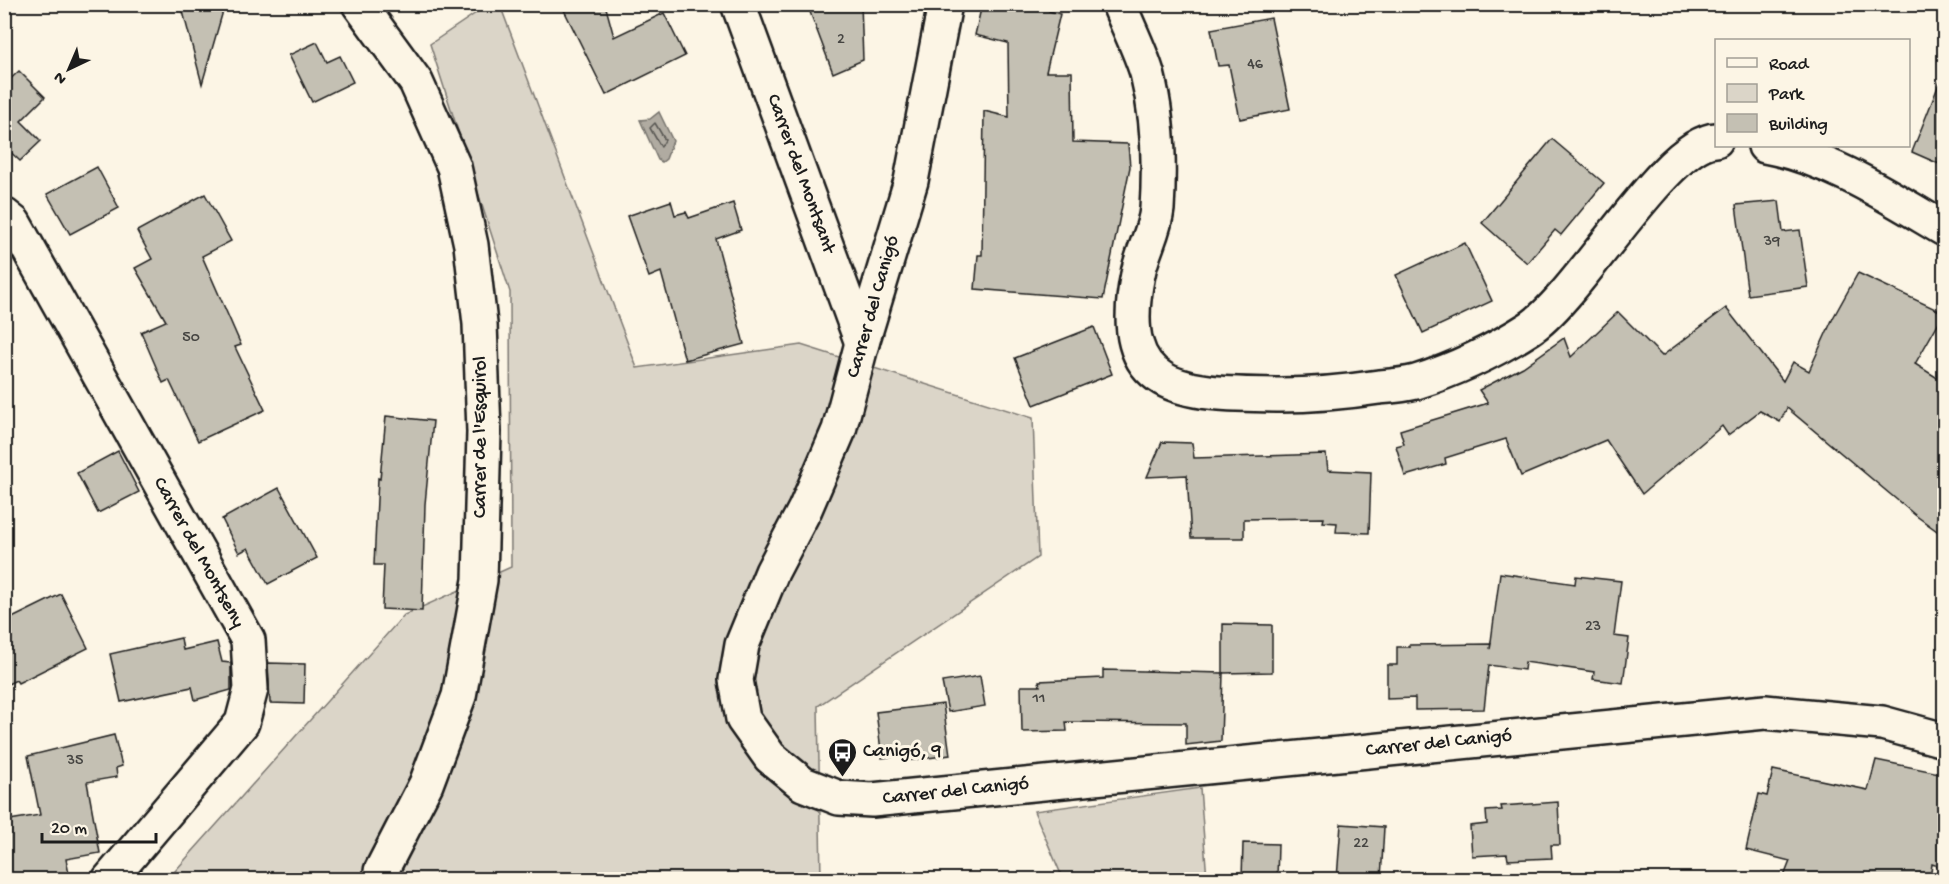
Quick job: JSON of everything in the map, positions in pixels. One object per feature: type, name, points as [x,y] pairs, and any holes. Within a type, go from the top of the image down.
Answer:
[{"type":"street","name":"Carrer de l'Esquirol","points":[[359,4],[416,82],[454,167],[471,245],[480,324],[484,432],[480,580],[459,696],[426,784],[381,871],[381,879]]},
{"type":"street","name":"Carrer del Montsant","points":[[738,4],[862,343]]},
{"type":"street","name":"Carrer del Canigó","points":[[945,4],[911,181],[862,343],[839,430],[805,509],[772,572],[742,645],[736,680],[743,719],[770,757],[803,784],[839,798],[884,799],[1765,712],[1882,723],[1944,740]]},
{"type":"street","points":[[1119,4],[1147,73],[1158,144],[1157,212],[1138,272],[1131,318],[1139,355],[1153,375],[1181,387],[1213,394],[1324,395],[1414,382],[1470,360],[1532,327],[1569,289],[1653,186],[1685,154],[1715,140]]},
{"type":"street","points":[[1771,147],[1795,151],[1848,176],[1944,229]]},
{"type":"street","name":"Carrer del Montseny","points":[[4,215],[14,224],[248,640],[251,689],[242,723],[109,879]]},
{"type":"green space","points":[[488,5],[500,5],[637,368],[801,345],[1033,418],[1038,557],[818,706],[821,879],[167,880],[404,615],[511,567],[510,292],[430,44]]},
{"type":"green space","points":[[1200,788],[1207,879],[1063,879],[1034,811]]},
{"type":"water","points":[[659,112],[673,141],[666,159],[662,162],[658,160],[640,120],[650,119]]},
{"type":"building","points":[[181,4],[225,4],[202,84]]},
{"type":"building","points":[[561,4],[605,4],[614,37],[664,13],[685,56],[606,95]]},
{"type":"building","points":[[807,4],[861,4],[863,60],[833,73]]},
{"type":"building","points":[[982,4],[1050,4],[1049,11],[1060,14],[1046,72],[1072,72],[1073,142],[1128,144],[1130,167],[1103,299],[975,289],[978,255],[982,255],[984,111],[1009,117],[1008,43],[975,35]]},
{"type":"building","points":[[1271,18],[1290,109],[1240,119],[1229,65],[1218,66],[1211,29]]},
{"type":"building","points":[[317,42],[327,62],[340,56],[353,82],[312,102],[289,55]]},
{"type":"building","points":[[19,71],[45,97],[21,121],[41,141],[20,161],[4,146],[4,85]]},
{"type":"building","points":[[1944,74],[1944,166],[1912,152]]},
{"type":"building","points":[[1552,139],[1604,183],[1561,235],[1555,230],[1527,263],[1482,223]]},
{"type":"building","points":[[97,167],[119,208],[70,234],[47,194]]},
{"type":"building","points":[[205,194],[231,241],[202,256],[241,345],[235,347],[265,410],[198,441],[169,380],[163,383],[141,332],[166,321],[135,268],[152,259],[137,231]]},
{"type":"building","points":[[671,201],[675,215],[686,212],[689,218],[733,203],[741,230],[716,239],[744,344],[685,360],[661,272],[649,277],[627,216]]},
{"type":"building","points":[[1779,201],[1783,232],[1800,230],[1808,287],[1748,295],[1736,205]]},
{"type":"building","points":[[1465,243],[1492,301],[1423,333],[1396,275]]},
{"type":"building","points":[[1858,273],[1944,313],[1915,364],[1944,382],[1944,536],[1915,515],[1787,408],[1780,422],[1760,411],[1728,435],[1722,426],[1642,494],[1606,440],[1521,476],[1506,439],[1445,458],[1446,464],[1405,476],[1396,446],[1404,444],[1400,430],[1488,403],[1479,390],[1523,367],[1564,338],[1571,357],[1618,312],[1662,356],[1726,308],[1783,381],[1793,362],[1809,371],[1833,318]]},
{"type":"building","points":[[1094,327],[1112,374],[1034,405],[1015,358]]},
{"type":"building","points":[[386,416],[433,421],[425,504],[422,611],[382,609],[384,565],[374,565],[378,478],[380,479]]},
{"type":"building","points":[[1162,442],[1192,443],[1194,458],[1326,454],[1328,470],[1371,472],[1369,533],[1336,532],[1337,523],[1323,522],[1324,518],[1244,519],[1244,538],[1191,538],[1187,475],[1147,477]]},
{"type":"building","points":[[118,451],[139,492],[98,513],[77,473]]},
{"type":"building","points":[[279,488],[317,558],[268,584],[248,548],[239,553],[222,519]]},
{"type":"building","points":[[1500,573],[1575,584],[1576,576],[1621,581],[1614,636],[1629,638],[1623,683],[1593,679],[1594,672],[1525,662],[1524,670],[1489,665],[1484,709],[1415,710],[1415,698],[1387,699],[1387,665],[1397,665],[1397,647],[1491,644]]},
{"type":"building","points":[[61,594],[88,648],[18,683],[16,680],[4,686],[4,622]]},
{"type":"building","points":[[1223,624],[1272,625],[1272,672],[1223,673]]},
{"type":"building","points":[[181,638],[183,650],[217,642],[222,662],[231,663],[231,690],[195,700],[192,687],[121,702],[110,654]]},
{"type":"building","points":[[268,663],[305,664],[304,704],[270,703]]},
{"type":"building","points":[[1103,670],[1223,673],[1221,741],[1186,745],[1186,723],[1066,722],[1067,731],[1022,732],[1021,686],[1040,686],[1039,681],[1103,678]]},
{"type":"building","points":[[980,676],[985,706],[948,712],[942,682]]},
{"type":"building","points":[[943,704],[950,755],[906,761],[905,755],[882,758],[876,712]]},
{"type":"building","points":[[114,735],[122,766],[116,768],[117,777],[87,782],[100,853],[66,859],[70,879],[4,879],[4,821],[40,815],[28,756]]},
{"type":"building","points":[[1876,760],[1944,774],[1944,868],[1932,864],[1930,879],[1783,879],[1790,861],[1746,850],[1759,794],[1767,796],[1773,770],[1868,790]]},
{"type":"building","points":[[1558,802],[1560,845],[1551,845],[1552,858],[1508,860],[1507,854],[1472,856],[1470,826],[1487,824],[1486,811],[1502,810],[1501,806]]},
{"type":"building","points":[[1341,824],[1384,827],[1381,879],[1337,879]]},
{"type":"building","points":[[1243,843],[1278,844],[1277,879],[1242,879]]},
{"type":"place","name":"Canigó, 9","points":[[842,778]]}]
